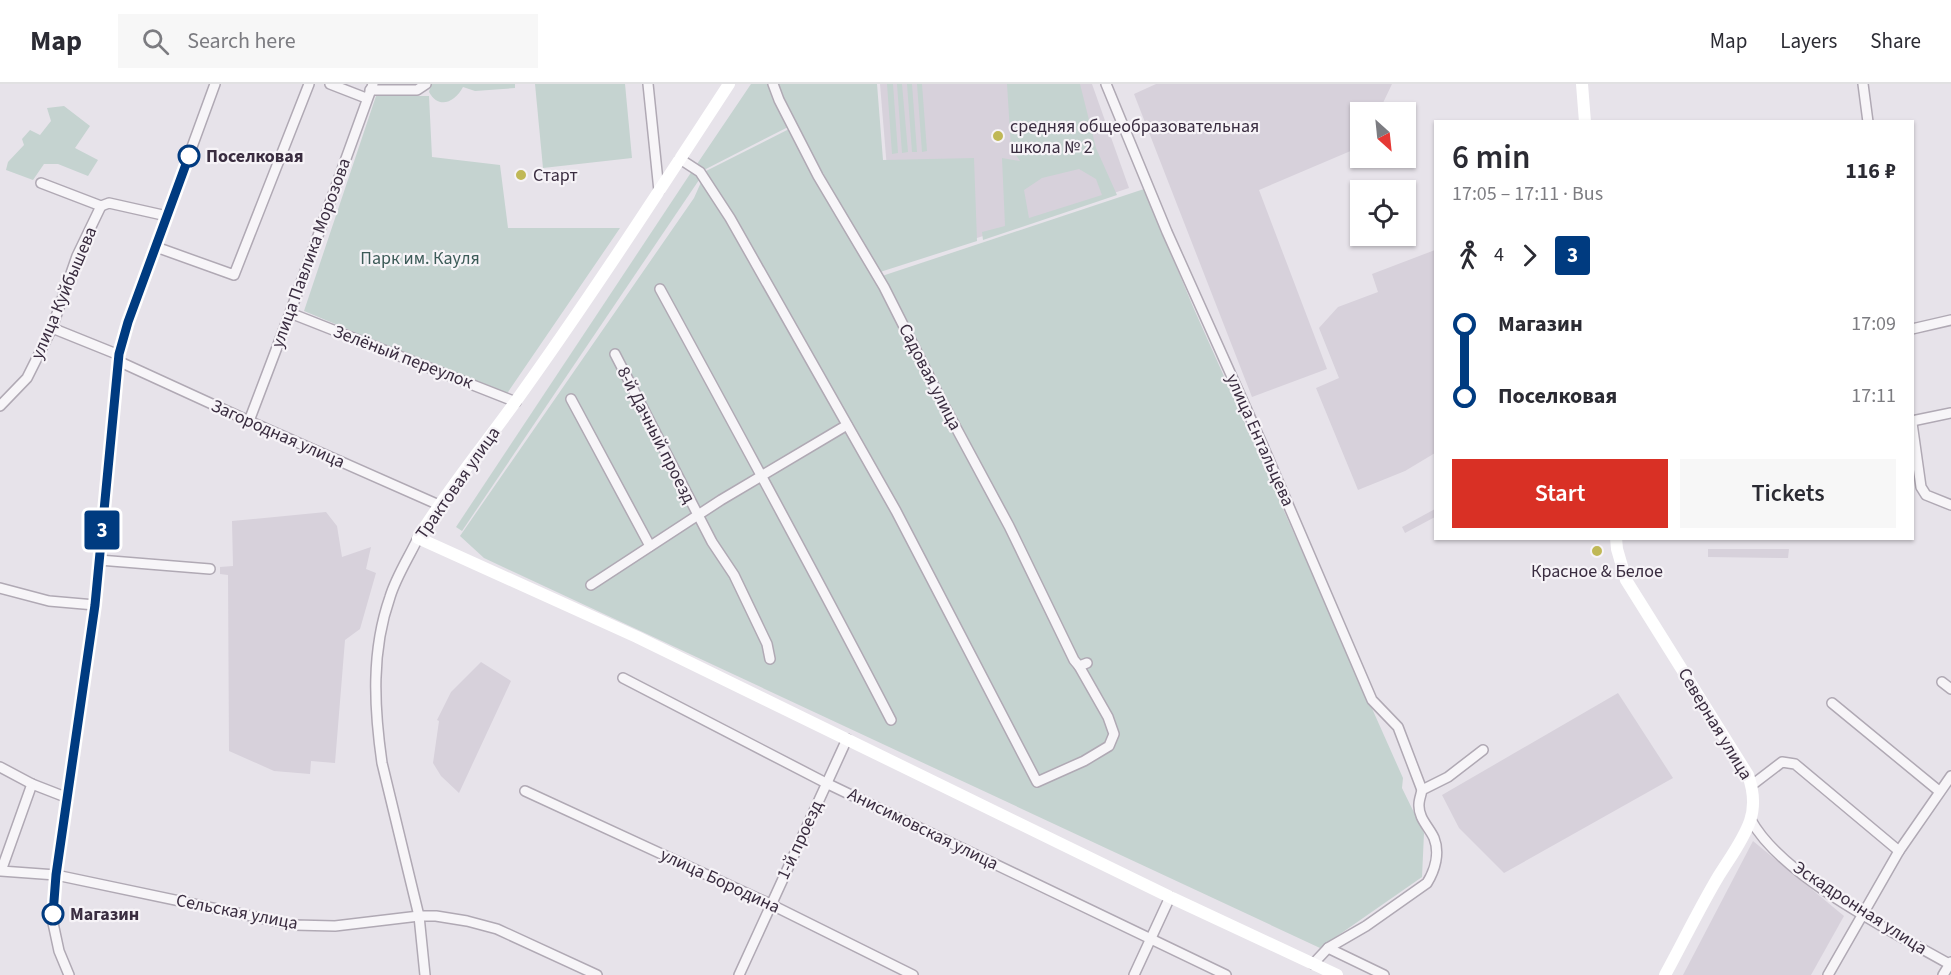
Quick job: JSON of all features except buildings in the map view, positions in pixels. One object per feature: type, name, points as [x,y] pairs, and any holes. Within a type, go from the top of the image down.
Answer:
[{"type":"street","points":[[69,975],[59,951],[53,923],[56,875],[95,605],[119,358],[128,322],[215,84]]},
{"type":"street","points":[[156,247],[234,275],[309,84]]},
{"type":"street","points":[[330,84],[370,91],[417,90],[426,84]]},
{"type":"street","points":[[648,84],[659,191]]},
{"type":"street","name":"Трактовая улица","points":[[425,975],[419,916],[382,763],[379,738],[375,673],[379,634],[390,595],[418,538],[439,505],[516,402],[729,84]]},
{"type":"street","name":"Садовая улица","points":[[773,84],[818,176],[884,287],[939,396],[1083,664],[1114,734],[1109,746],[1084,761],[1037,782],[896,511],[847,425]]},
{"type":"street","name":"улица Ентальцева","points":[[1106,84],[1167,232],[1263,446],[1372,700],[1398,727],[1422,790],[1419,805],[1422,818],[1434,839],[1437,851],[1432,874],[1427,883],[1366,926],[1328,948],[1313,964]]},
{"type":"street","points":[[1582,84],[1585,120]]},
{"type":"street","points":[[1863,84],[1868,120]]},
{"type":"street","name":"улица Павлика Морозова","points":[[249,422],[370,91]]},
{"type":"street","points":[[591,585],[760,476],[847,425],[730,218],[700,172],[680,159]]},
{"type":"street","points":[[42,183],[101,206],[109,203],[167,216]]},
{"type":"street","name":"улица Куйбышева","points":[[0,406],[27,378],[52,328],[77,256],[101,206]]},
{"type":"street","points":[[660,289],[760,476],[808,560],[891,720]]},
{"type":"street","name":"Зелёный переулок","points":[[290,313],[516,402]]},
{"type":"street","points":[[1914,329],[1951,321]]},
{"type":"street","name":"Загородная улица","points":[[52,328],[249,422],[439,505]]},
{"type":"street","name":"8-й Дачный проезд","points":[[615,354],[712,542],[734,575],[767,644],[770,659]]},
{"type":"street","points":[[571,399],[650,546]]},
{"type":"street","points":[[1914,422],[1951,413]]},
{"type":"street","points":[[1914,436],[1921,487],[1926,495],[1951,505]]},
{"type":"street","points":[[418,538],[637,637],[1170,897],[1337,975]]},
{"type":"street","name":"Северная улица","points":[[1616,540],[1626,580],[1748,775],[1752,785],[1753,804],[1750,820],[1665,975]]},
{"type":"street","points":[[99,560],[210,569]]},
{"type":"street","points":[[0,588],[49,602],[95,605]]},
{"type":"street","name":"Анисимовская улица","points":[[623,678],[826,783],[1226,975]]},
{"type":"street","points":[[1942,682],[1951,689]]},
{"type":"street","points":[[1832,704],[1939,791]]},
{"type":"street","name":"1-й проезд","points":[[739,975],[847,739]]},
{"type":"street","points":[[1422,790],[1448,777],[1484,750]]},
{"type":"street","points":[[1752,785],[1782,762],[1795,764],[1899,851]]},
{"type":"street","points":[[0,767],[32,784],[68,798]]},
{"type":"street","points":[[1828,975],[1899,851],[1951,776]]},
{"type":"street","points":[[1,872],[32,784]]},
{"type":"street","name":"улица Бородина","points":[[525,791],[770,904],[913,975]]},
{"type":"street","name":"Эскадронная улица","points":[[1750,820],[1758,833],[1782,858],[1816,884],[1951,964]]},
{"type":"street","name":"Сельская улица","points":[[1,872],[56,875],[294,925],[335,926],[419,916],[467,921],[497,929],[597,975]]},
{"type":"street","points":[[1134,975],[1170,897]]},
{"type":"street","points":[[1328,948],[1384,975]]},
{"type":"street","points":[[1943,975],[1951,964]]},
{"type":"shaded area","name":"средняя общеобразовательная школа № 2","points":[[880,84],[1092,84],[1129,188],[895,265]]},
{"type":"shaded area","points":[[1156,84],[1392,84],[1383,102],[1350,102],[1350,151],[1259,190],[1327,369],[1252,397],[1134,94]]},
{"type":"shaded area","points":[[1434,250],[1434,454],[1405,471],[1358,490],[1316,388],[1339,378],[1319,328],[1338,307],[1378,292],[1372,274]]},
{"type":"shaded area","points":[[1434,510],[1434,518],[1405,533],[1402,527]]},
{"type":"shaded area","points":[[326,512],[337,526],[342,557],[371,547],[366,569],[376,573],[360,629],[345,640],[335,763],[311,761],[310,774],[274,771],[229,751],[228,575],[220,574],[220,567],[233,566],[232,521]]},
{"type":"shaded area","points":[[1708,549],[1789,549],[1788,558],[1708,557]]},
{"type":"shaded area","points":[[481,662],[511,681],[459,793],[441,776],[433,763],[439,721],[437,720],[451,692]]},
{"type":"shaded area","points":[[1618,693],[1673,778],[1504,873],[1459,828],[1442,795]]},
{"type":"shaded area","points":[[1753,841],[1844,916],[1811,975],[1683,975]]},
{"type":"green space","points":[[431,84],[515,84],[515,88],[475,91],[463,87],[456,97],[442,102],[433,98],[429,92]]},
{"type":"green space","points":[[535,84],[625,84],[632,158],[543,168]]},
{"type":"green space","points":[[751,84],[877,84],[883,160],[974,158],[977,241],[877,273],[796,123],[704,170],[697,164]]},
{"type":"green space","points":[[887,84],[893,84],[898,153],[892,154]]},
{"type":"green space","points":[[897,84],[902,84],[908,152],[902,153]]},
{"type":"green space","points":[[907,84],[912,84],[917,152],[912,152]]},
{"type":"green space","points":[[917,84],[922,84],[927,151],[922,152]]},
{"type":"green space","points":[[1007,84],[1080,84],[1096,148],[1117,195],[983,240],[982,232],[1005,226],[1002,158],[1020,161],[1011,148]],"holes":[[[1079,169],[1096,179],[1102,195],[1029,218],[1024,190],[1042,178]]]},
{"type":"green space","name":"Парк им. Кауля","points":[[376,96],[429,96],[432,157],[500,165],[508,228],[620,228],[506,395],[304,311]]},
{"type":"green space","points":[[64,106],[90,126],[75,148],[98,160],[88,176],[58,164],[44,164],[33,180],[6,170],[8,162],[24,145],[22,139],[30,130],[40,135],[51,121],[47,108]]},
{"type":"green space","points":[[795,126],[876,278],[1144,189],[1194,309],[1403,778],[1402,788],[1424,833],[1422,877],[1320,948],[484,558],[460,536],[694,198],[706,171]]},
{"type":"green space","points":[[692,171],[701,177],[462,531],[456,527]]},
{"type":"bus line","name":"3","points":[[53,914],[56,875],[95,605],[119,354],[128,322],[189,156]]},
{"type":"place","name":"средняя общеобразовательная школа № 2","points":[[998,136]]},
{"type":"place","name":"Поселковая","points":[[189,156]]},
{"type":"place","name":"Старт","points":[[521,175]]},
{"type":"place","name":"Красное & Белое","points":[[1597,551]]},
{"type":"place","name":"Магазин","points":[[53,914]]}]
